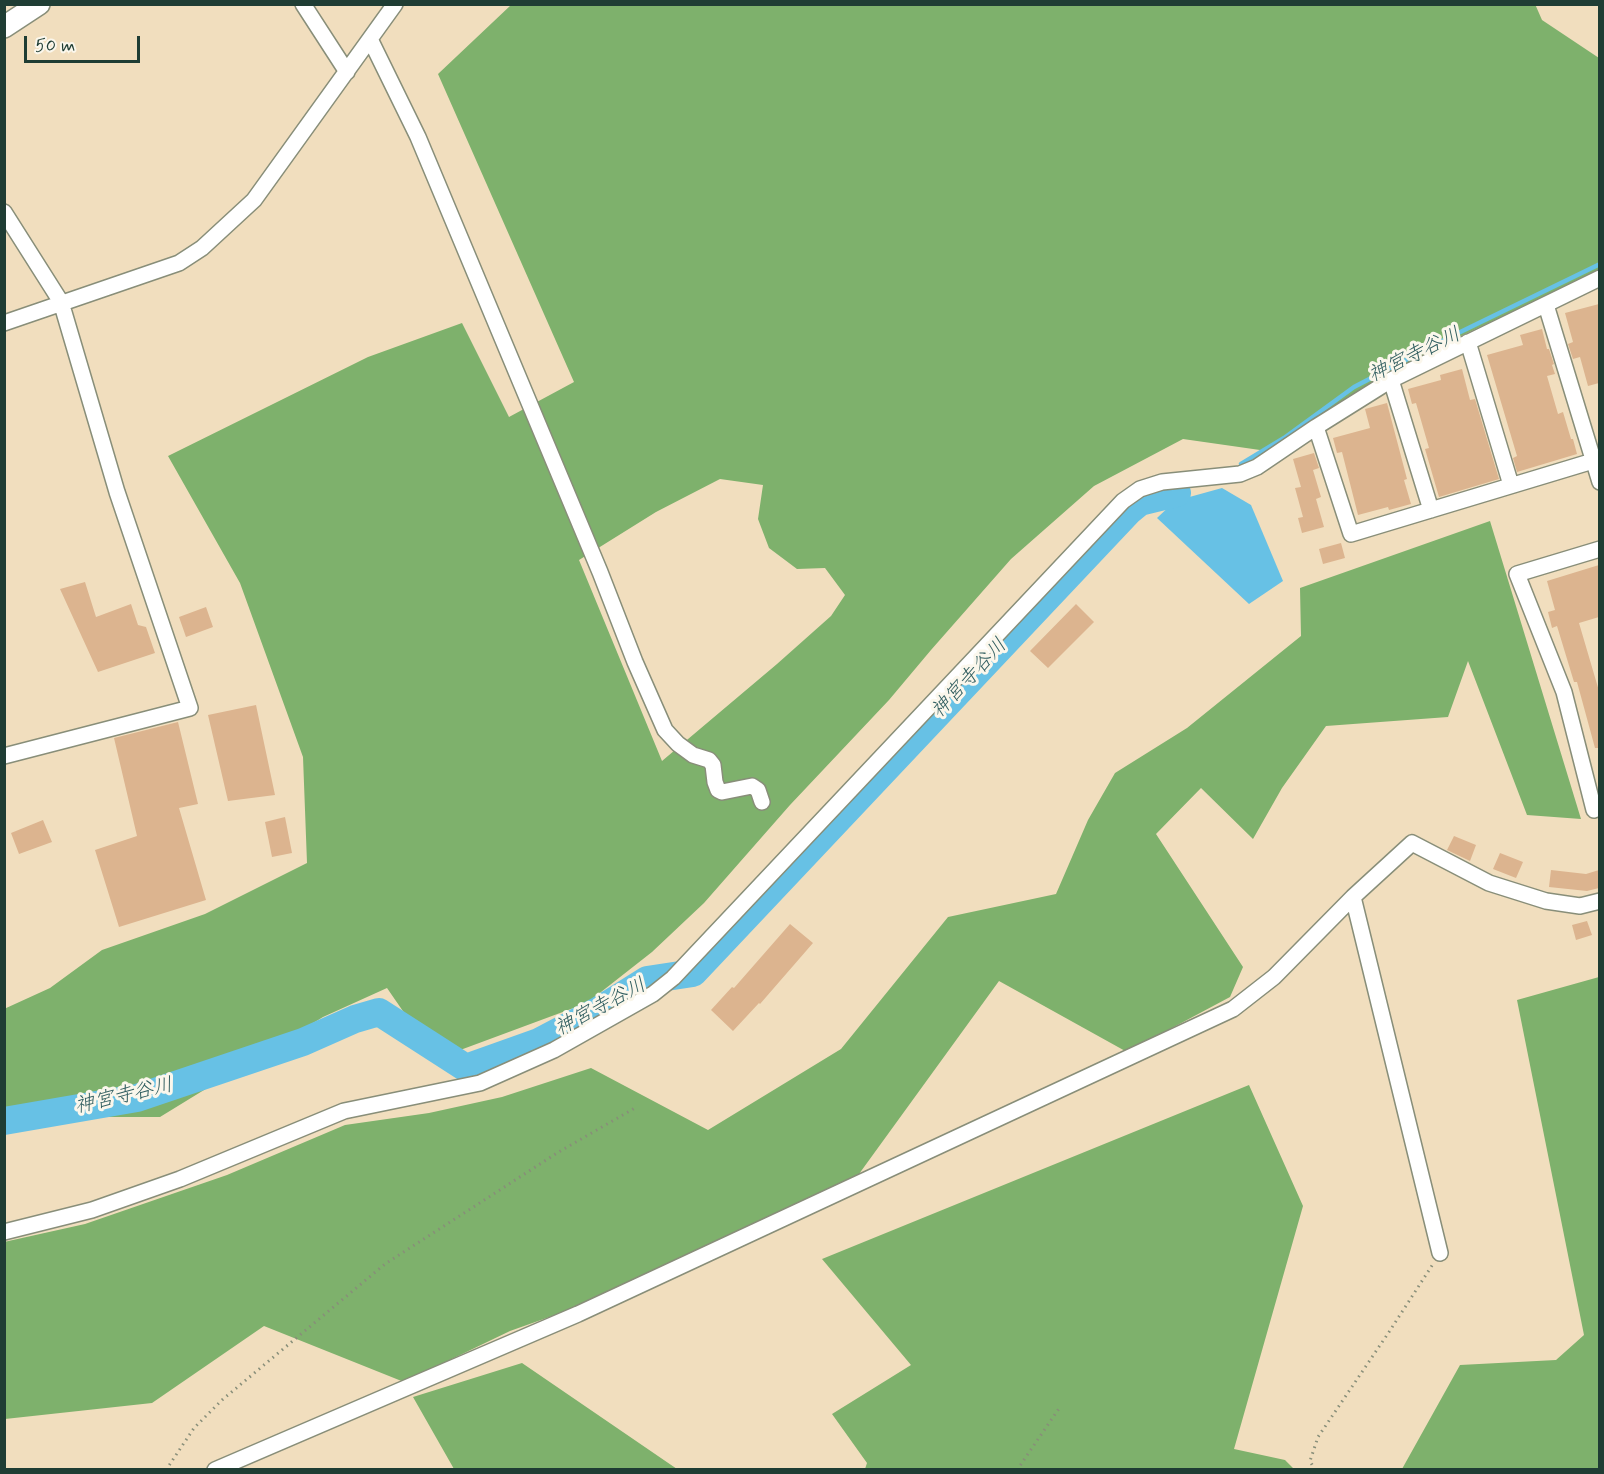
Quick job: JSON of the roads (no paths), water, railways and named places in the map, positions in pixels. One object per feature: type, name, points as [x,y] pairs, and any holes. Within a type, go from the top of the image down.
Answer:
[{"type":"main road","points":[[4,27],[39,4]]},
{"type":"street","points":[[303,4],[347,72]]},
{"type":"street","points":[[4,323],[179,263],[202,248],[254,200],[395,4]]},
{"type":"street","points":[[370,39],[418,137],[600,572],[634,662],[665,730],[693,755],[709,760],[713,765],[718,790],[722,792],[752,786],[759,789],[762,802]]},
{"type":"street","points":[[4,212],[60,302],[117,492],[190,708],[4,756]]},
{"type":"street","points":[[4,1232],[92,1210],[344,1111],[480,1083],[554,1050],[653,994],[684,967],[1123,501],[1140,489],[1162,482],[1240,474],[1257,467],[1391,380],[1599,278]]},
{"type":"street","points":[[1546,305],[1599,482]]},
{"type":"street","points":[[1468,342],[1511,485]]},
{"type":"street","points":[[1391,380],[1431,510]]},
{"type":"street","points":[[1316,427],[1351,534],[1593,461]]},
{"type":"street","points":[[1599,549],[1517,574],[1564,692],[1594,810],[1599,808]]},
{"type":"street","points":[[215,1470],[578,1314],[1233,1009],[1274,977],[1353,897],[1413,843],[1489,883],[1546,901],[1580,906],[1599,901]]},
{"type":"street","points":[[1353,897],[1440,1253]]},
{"type":"water","points":[[1222,488],[1251,505],[1283,581],[1249,604],[1157,518],[1175,501]]},
{"type":"waterway","name":"神宮寺谷川","points":[[1241,464],[1284,438],[1354,387],[1600,264]]},
{"type":"waterway","name":"神宮寺谷川","points":[[4,1121],[137,1098],[303,1042],[355,1019],[379,1012],[466,1068],[539,1042],[596,1012],[647,980],[693,973],[1129,511],[1140,502],[1177,493]]}]
